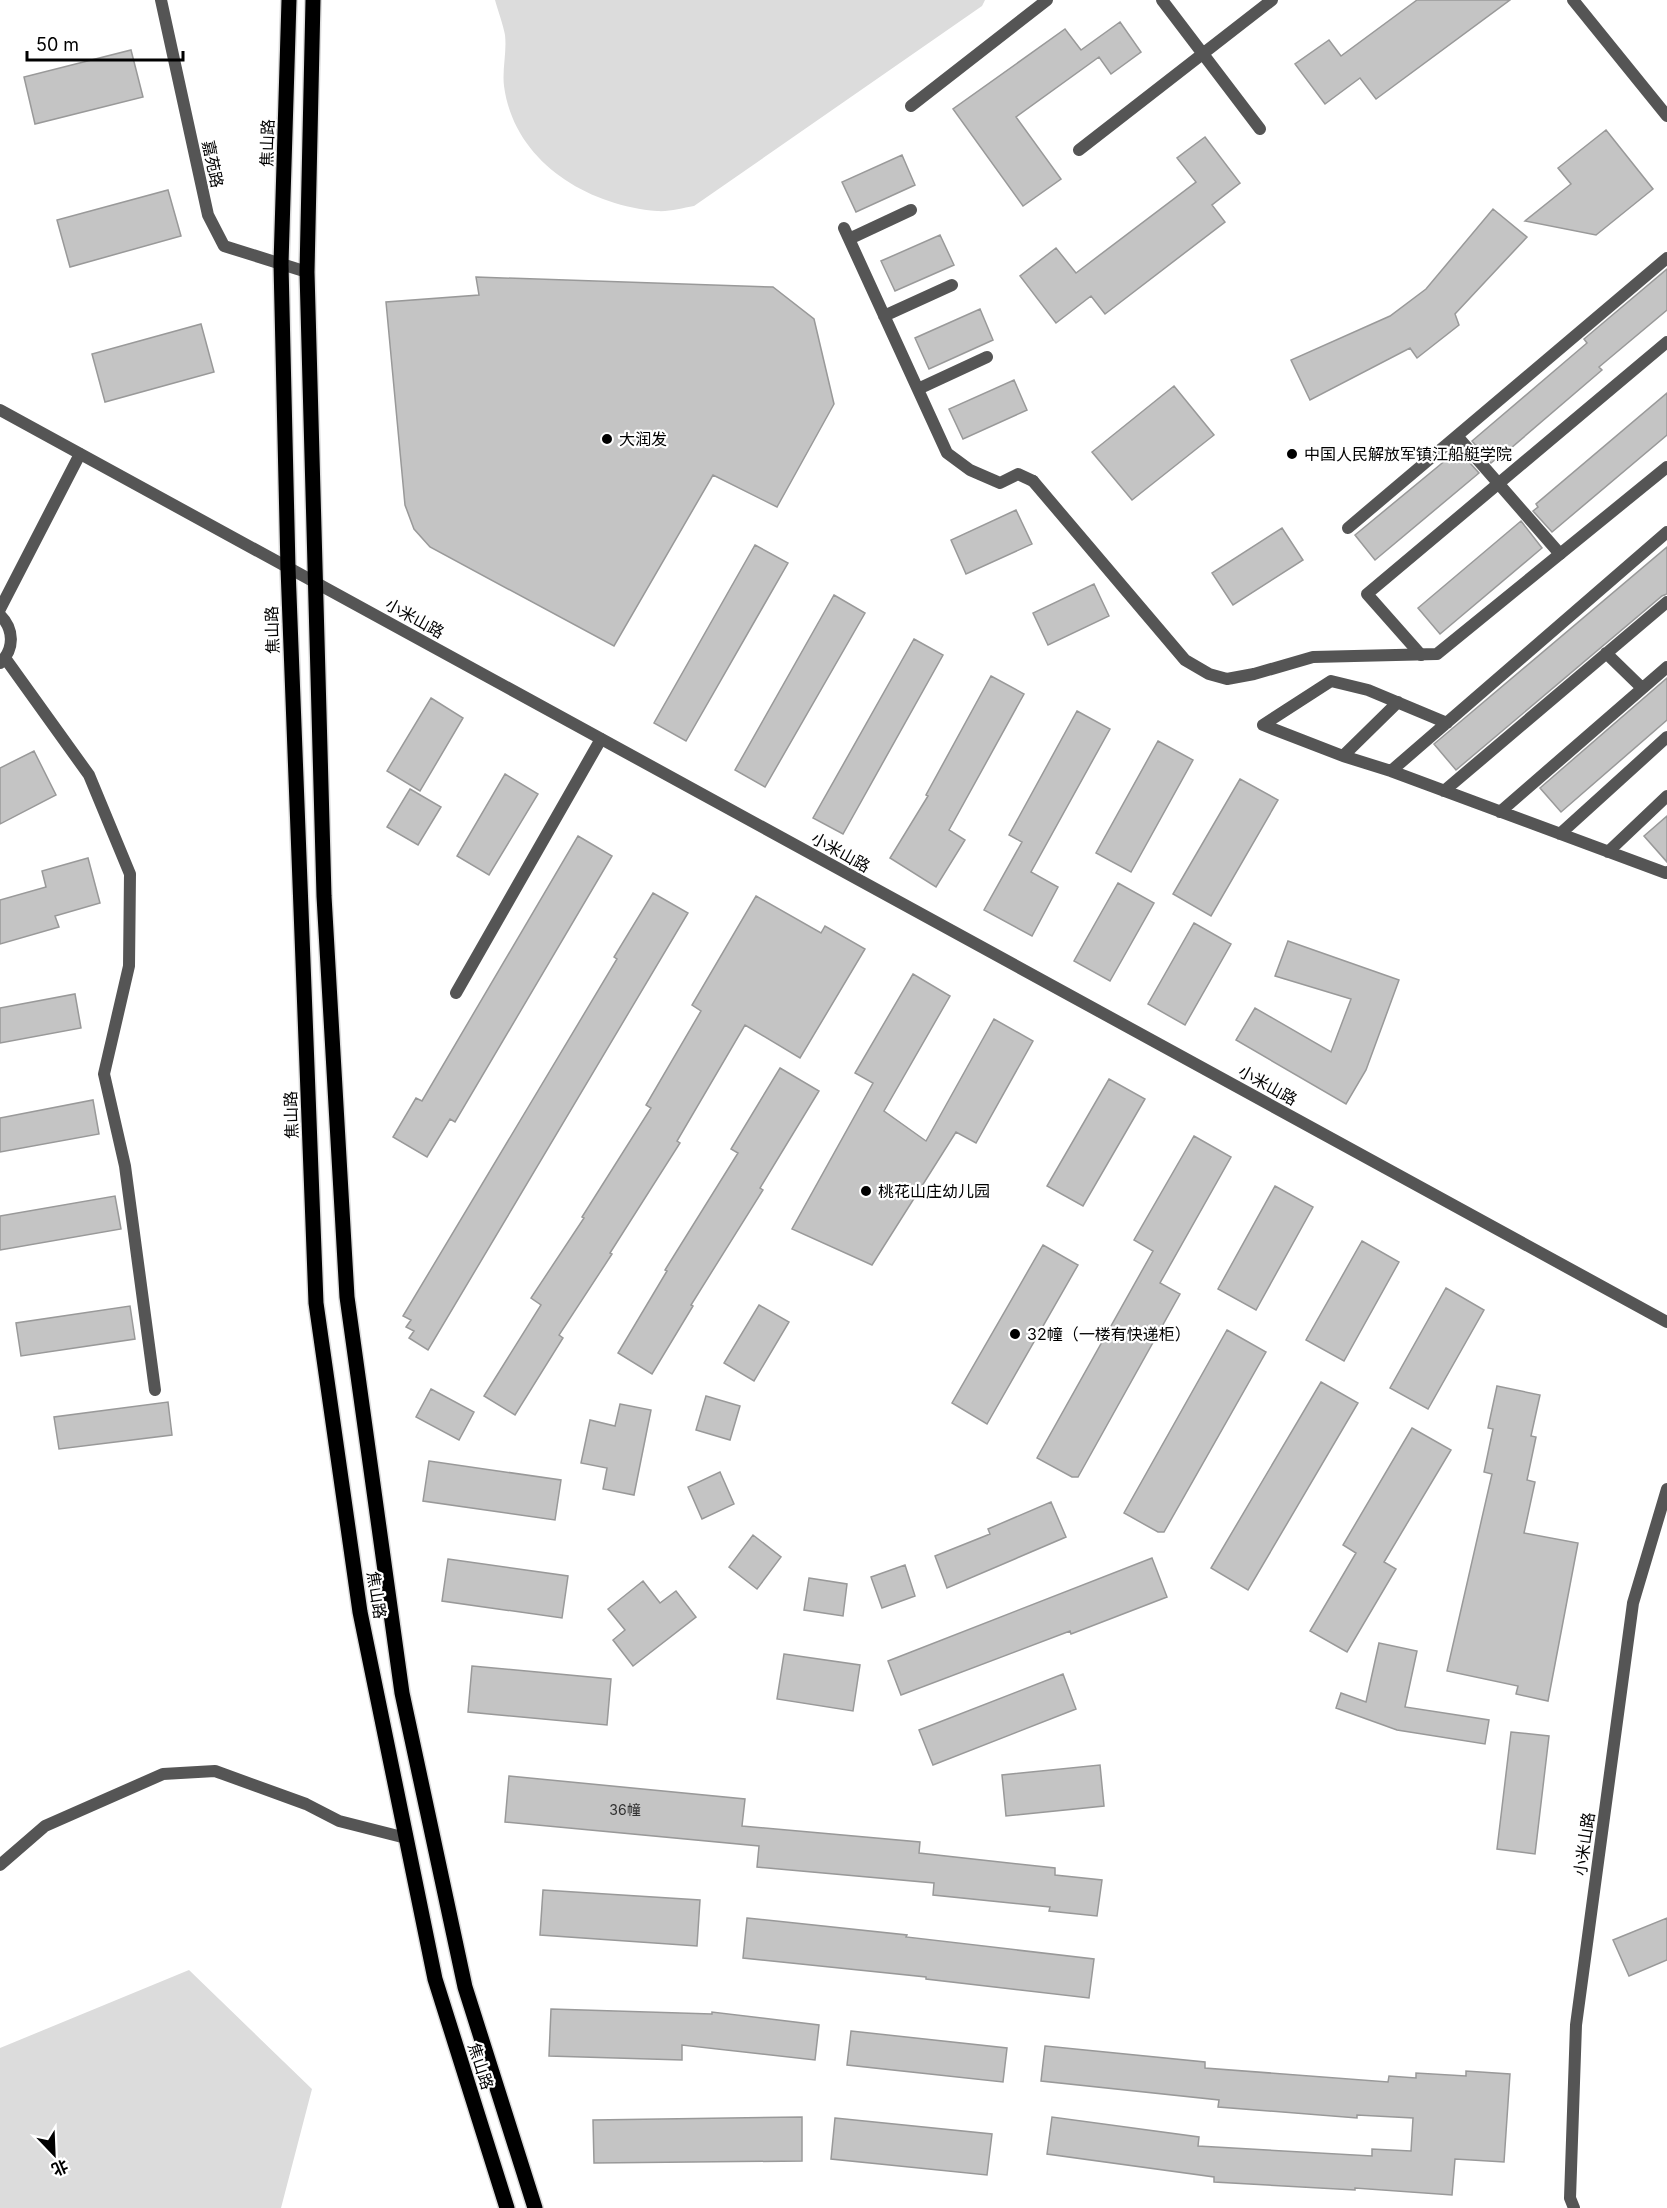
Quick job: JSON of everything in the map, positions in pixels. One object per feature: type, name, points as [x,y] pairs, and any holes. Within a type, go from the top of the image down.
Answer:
[{"type":"main road","name":"焦山路","points":[[289,0],[281,264],[288,568],[316,1304],[360,1612],[435,1979],[507,2208]]},
{"type":"main road","name":"焦山路","points":[[313,0],[307,272],[324,896],[347,1297],[402,1693],[465,1987],[535,2208]]},
{"type":"street","name":"嘉苑路","points":[[161,0],[208,215],[224,246],[307,272]]},
{"type":"street","points":[[911,106],[1047,0]]},
{"type":"street","points":[[1162,0],[1260,129]]},
{"type":"street","points":[[1079,150],[1272,0]]},
{"type":"street","points":[[1573,0],[1667,116]]},
{"type":"street","points":[[911,210],[846,233],[947,453],[970,470],[1000,483],[1018,474],[1033,481],[1185,660],[1209,674],[1227,679],[1254,674],[1313,657],[1437,654],[1667,468]]},
{"type":"street","points":[[1348,528],[1667,258]]},
{"type":"street","points":[[884,316],[952,285]]},
{"type":"street","points":[[1421,655],[1367,594],[1667,342]]},
{"type":"street","points":[[918,389],[987,357]]},
{"type":"street","name":"小米山路","points":[[0,410],[1667,1322]]},
{"type":"street","points":[[1457,436],[1560,554]]},
{"type":"street","points":[[0,609],[80,454]]},
{"type":"street","points":[[1391,771],[1667,532]]},
{"type":"street","points":[[1444,791],[1667,602]]},
{"type":"street","points":[[0,615],[10,629],[12,639],[10,649],[3,660],[89,775],[130,874],[129,966],[104,1074],[125,1166],[155,1390]]},
{"type":"street","points":[[1606,653],[1642,688]]},
{"type":"street","points":[[1500,812],[1667,667]]},
{"type":"street","points":[[1447,723],[1368,690],[1331,681],[1263,725],[1667,872]]},
{"type":"street","points":[[1343,756],[1398,702]]},
{"type":"street","points":[[1560,834],[1667,736]]},
{"type":"street","points":[[456,993],[601,739]]},
{"type":"street","points":[[1608,852],[1667,796]]},
{"type":"street","name":"小米山路","points":[[1574,2208],[1570,2199],[1576,2025],[1633,1603],[1667,1489]]},
{"type":"street","points":[[0,1865],[45,1826],[163,1774],[215,1771],[306,1804],[339,1821],[406,1838]]},
{"type":"shaded area","points":[[495,0],[985,0],[982,6],[694,206],[657,211],[630,207],[580,189],[538,157],[522,136],[511,113],[504,86],[505,35]]},
{"type":"shaded area","points":[[189,1970],[312,2089],[281,2208],[0,2208],[0,2048]]},
{"type":"building","points":[[1417,0],[1510,0],[1376,99],[1360,78],[1325,104],[1295,64],[1329,40],[1341,56]]},
{"type":"building","points":[[1120,22],[1141,52],[1111,74],[1099,57],[1016,117],[1061,179],[1023,206],[953,109],[1065,29],[1081,50]]},
{"type":"building","points":[[131,50],[143,97],[35,124],[24,77]]},
{"type":"building","points":[[1606,130],[1653,189],[1596,235],[1525,221],[1571,184],[1558,168]]},
{"type":"building","points":[[1205,137],[1240,183],[1212,205],[1225,222],[1105,314],[1091,296],[1056,323],[1020,276],[1056,248],[1076,273],[1196,182],[1177,158]]},
{"type":"building","points":[[902,155],[915,185],[856,212],[842,182]]},
{"type":"building","points":[[168,190],[181,236],[70,267],[57,220]]},
{"type":"building","points":[[1493,209],[1527,237],[1455,314],[1459,325],[1417,358],[1410,348],[1310,400],[1291,360],[1390,316],[1426,289]]},
{"type":"building","points":[[940,235],[954,265],[895,291],[881,261]]},
{"type":"building","points":[[1667,269],[1667,310],[1599,367],[1602,370],[1491,463],[1472,441],[1587,343],[1584,339]]},
{"type":"building","name":"大润发","points":[[476,277],[773,287],[814,319],[834,404],[777,507],[713,475],[614,646],[430,547],[414,529],[405,505],[386,302],[479,295]]},
{"type":"building","points":[[980,309],[993,340],[929,369],[915,338]]},
{"type":"building","points":[[201,324],[214,372],[105,402],[92,354]]},
{"type":"building","points":[[1014,380],[1027,410],[963,439],[949,409]]},
{"type":"building","points":[[1174,386],[1214,435],[1132,500],[1092,452]]},
{"type":"building","points":[[1667,393],[1667,435],[1552,532],[1533,511],[1538,507],[1536,504]]},
{"type":"building","points":[[1458,450],[1479,473],[1375,560],[1355,535]]},
{"type":"building","points":[[1016,510],[1032,544],[966,574],[951,540]]},
{"type":"building","points":[[1521,521],[1542,548],[1440,634],[1418,608]]},
{"type":"building","points":[[1282,528],[1303,560],[1233,605],[1212,573]]},
{"type":"building","points":[[755,545],[788,563],[686,741],[654,723]]},
{"type":"building","points":[[1667,547],[1667,594],[1456,770],[1434,744]]},
{"type":"building","points":[[1094,584],[1109,616],[1048,645],[1033,613]]},
{"type":"building","points":[[834,595],[865,613],[765,787],[735,770]]},
{"type":"building","points":[[914,639],[943,655],[843,834],[813,818]]},
{"type":"building","points":[[991,676],[1024,694],[949,830],[965,840],[936,887],[890,858],[928,796],[926,795]]},
{"type":"building","points":[[1667,678],[1667,720],[1561,812],[1540,788]]},
{"type":"building","points":[[431,698],[463,718],[420,791],[387,771]]},
{"type":"building","points":[[1077,711],[1110,729],[1031,872],[1058,887],[1032,936],[984,910],[1022,842],[1009,835]]},
{"type":"building","points":[[1158,741],[1193,760],[1131,872],[1096,853]]},
{"type":"building","points":[[34,751],[56,795],[0,824],[0,768]]},
{"type":"building","points":[[505,774],[538,794],[489,875],[457,856]]},
{"type":"building","points":[[1240,779],[1278,800],[1211,916],[1173,894]]},
{"type":"building","points":[[410,789],[441,807],[418,845],[387,827]]},
{"type":"building","points":[[1667,816],[1667,862],[1644,836]]},
{"type":"building","points":[[578,836],[612,856],[455,1122],[450,1119],[427,1157],[393,1137],[416,1098],[422,1101]]},
{"type":"building","points":[[88,858],[100,903],[55,916],[59,927],[0,944],[0,900],[46,887],[42,871]]},
{"type":"building","points":[[1118,883],[1154,903],[1110,981],[1074,961]]},
{"type":"building","points":[[653,893],[688,913],[428,1350],[409,1338],[414,1331],[406,1327],[411,1320],[403,1316],[617,959],[614,957]]},
{"type":"building","points":[[756,896],[821,933],[825,926],[865,949],[800,1058],[745,1025],[677,1141],[680,1143],[559,1335],[563,1338],[515,1415],[484,1396],[541,1305],[531,1298],[584,1218],[582,1217],[651,1108],[646,1105],[701,1011],[692,1005]]},
{"type":"building","points":[[1194,923],[1231,944],[1185,1025],[1148,1004]]},
{"type":"building","points":[[1288,941],[1399,980],[1366,1070],[1346,1104],[1236,1040],[1255,1008],[1331,1052],[1351,999],[1275,976]]},
{"type":"building","points":[[913,974],[950,996],[884,1111],[926,1141],[994,1019],[1033,1041],[976,1143],[956,1132],[872,1265],[792,1229],[873,1083],[855,1073]]},
{"type":"building","points":[[75,994],[81,1028],[0,1043],[0,1008]]},
{"type":"building","points":[[780,1068],[819,1091],[760,1188],[763,1190],[691,1305],[693,1306],[652,1374],[618,1353],[667,1271],[665,1270],[738,1153],[731,1149]]},
{"type":"building","points":[[1109,1079],[1145,1099],[1083,1206],[1047,1186]]},
{"type":"building","points":[[93,1100],[99,1134],[0,1152],[0,1118]]},
{"type":"building","points":[[1194,1136],[1231,1157],[1160,1283],[1180,1294],[1078,1477],[1072,1477],[1037,1458],[1153,1251],[1134,1240]]},
{"type":"building","points":[[1275,1186],[1313,1207],[1256,1310],[1218,1289]]},
{"type":"building","points":[[115,1196],[121,1229],[0,1250],[0,1216]]},
{"type":"building","points":[[1362,1241],[1399,1262],[1344,1361],[1306,1340]]},
{"type":"building","name":"32幢（一楼有快递柜）","points":[[1043,1245],[1078,1265],[987,1424],[952,1403]]},
{"type":"building","points":[[1446,1288],[1484,1310],[1428,1409],[1390,1388]]},
{"type":"building","points":[[759,1305],[789,1322],[754,1381],[724,1363]]},
{"type":"building","points":[[130,1306],[135,1339],[21,1356],[16,1323]]},
{"type":"building","points":[[1227,1330],[1266,1352],[1164,1532],[1158,1532],[1124,1513]]},
{"type":"building","points":[[1321,1382],[1358,1403],[1248,1590],[1211,1568]]},
{"type":"building","points":[[1497,1386],[1540,1395],[1531,1436],[1536,1437],[1527,1480],[1535,1482],[1524,1533],[1578,1543],[1548,1701],[1516,1694],[1518,1686],[1447,1671],[1492,1474],[1484,1472],[1493,1429],[1488,1428]]},
{"type":"building","points":[[431,1389],[474,1412],[459,1440],[416,1417]]},
{"type":"building","points":[[706,1396],[740,1406],[730,1440],[696,1430]]},
{"type":"building","points":[[168,1402],[172,1435],[59,1449],[54,1417]]},
{"type":"building","points":[[620,1404],[651,1410],[634,1495],[603,1489],[607,1468],[581,1463],[590,1420],[615,1426]]},
{"type":"building","points":[[1412,1428],[1451,1450],[1384,1562],[1396,1569],[1347,1652],[1310,1631],[1356,1553],[1343,1545]]},
{"type":"building","points":[[429,1461],[561,1480],[555,1520],[423,1501]]},
{"type":"building","points":[[720,1472],[734,1504],[702,1519],[688,1487]]},
{"type":"building","points":[[1051,1502],[1066,1537],[947,1588],[935,1556],[990,1534],[988,1529]]},
{"type":"building","points":[[753,1535],[781,1557],[757,1589],[729,1567]]},
{"type":"building","points":[[1152,1558],[1167,1597],[901,1695],[888,1661]]},
{"type":"building","points":[[448,1559],[568,1576],[562,1618],[442,1601]]},
{"type":"building","points":[[905,1565],[915,1596],[882,1608],[871,1577]]},
{"type":"building","points":[[809,1578],[847,1584],[843,1616],[804,1610]]},
{"type":"building","points":[[643,1581],[660,1603],[676,1591],[696,1617],[633,1666],[613,1640],[625,1630],[608,1609]]},
{"type":"building","points":[[1379,1643],[1417,1651],[1405,1707],[1489,1720],[1485,1744],[1397,1730],[1336,1708],[1341,1693],[1366,1702]]},
{"type":"building","points":[[784,1654],[860,1665],[853,1711],[777,1699]]},
{"type":"building","points":[[472,1666],[611,1679],[607,1725],[468,1712]]},
{"type":"building","points":[[1063,1674],[1076,1709],[933,1765],[919,1730]]},
{"type":"building","points":[[1511,1732],[1549,1736],[1535,1854],[1497,1849]]},
{"type":"building","points":[[1100,1765],[1104,1806],[1006,1816],[1002,1775]]},
{"type":"building","points":[[509,1776],[745,1799],[742,1826],[920,1842],[919,1853],[1055,1868],[1055,1875],[1102,1880],[1097,1916],[1049,1911],[1050,1907],[933,1895],[934,1883],[757,1867],[759,1846],[505,1822]]},
{"type":"building","points":[[543,1890],[700,1900],[697,1946],[540,1935]]},
{"type":"building","points":[[747,1918],[907,1935],[906,1937],[1094,1959],[1089,1998],[926,1979],[926,1977],[743,1958]]},
{"type":"building","points":[[1667,1918],[1667,1960],[1629,1976],[1613,1940]]},
{"type":"building","points":[[551,2009],[712,2014],[712,2012],[819,2025],[815,2060],[682,2045],[682,2060],[549,2056]]},
{"type":"building","points":[[851,2031],[1007,2048],[1003,2082],[847,2065]]},
{"type":"building","points":[[1045,2046],[1205,2062],[1205,2068],[1388,2082],[1389,2076],[1416,2078],[1416,2073],[1466,2076],[1466,2071],[1510,2074],[1504,2162],[1455,2159],[1452,2195],[1214,2182],[1214,2177],[1047,2154],[1052,2117],[1199,2137],[1198,2146],[1372,2156],[1372,2149],[1411,2151],[1413,2118],[1357,2115],[1357,2118],[1218,2107],[1219,2100],[1041,2081]]},
{"type":"building","points":[[802,2117],[802,2161],[594,2163],[593,2120]]},
{"type":"building","points":[[835,2118],[992,2134],[987,2175],[831,2159]]},
{"type":"place","name":"大润发","points":[[607,439]]},
{"type":"place","name":"中国人民解放军镇江船艇学院","points":[[1292,454]]},
{"type":"place","name":"桃花山庄幼儿园","points":[[866,1191]]},
{"type":"place","name":"32幢（一楼有快递柜）","points":[[1015,1334]]}]
